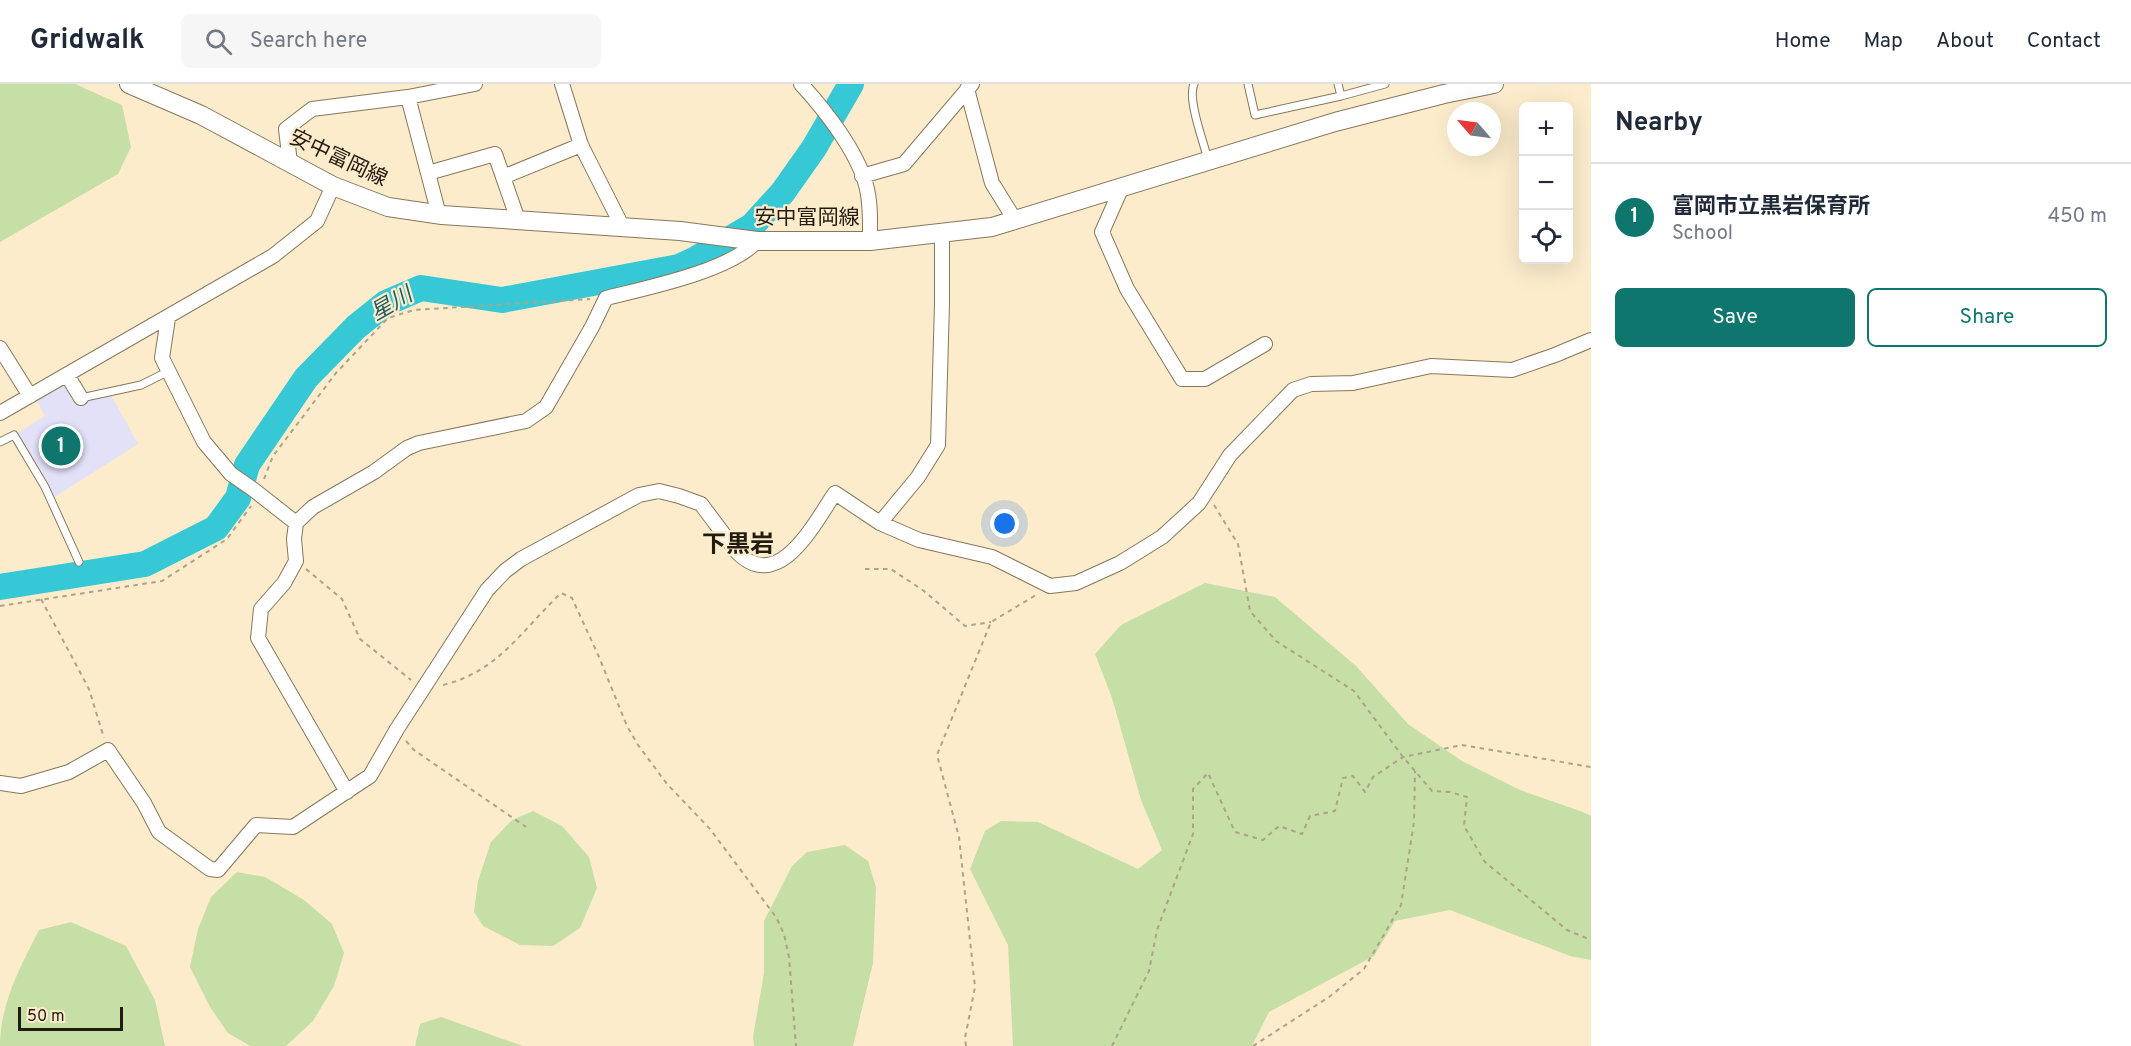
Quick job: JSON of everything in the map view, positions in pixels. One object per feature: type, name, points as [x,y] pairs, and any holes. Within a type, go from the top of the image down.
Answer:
[{"type":"main road","name":"安中富岡線","points":[[129,84],[201,115],[333,186],[388,207],[439,215],[680,231],[754,241],[870,241],[992,227],[1335,122],[1444,94],[1494,84]]},
{"type":"street","points":[[290,163],[286,129],[312,110],[408,97],[475,84]]},
{"type":"street","points":[[562,84],[581,145],[623,228]]},
{"type":"street","points":[[862,176],[904,164],[969,87]]},
{"type":"street","points":[[969,87],[992,183],[1015,220]]},
{"type":"street","points":[[808,90],[841,136],[862,176],[866,186],[870,241]]},
{"type":"street","points":[[408,97],[439,215]]},
{"type":"street","points":[[503,177],[581,145]]},
{"type":"street","points":[[428,173],[495,154],[518,220]]},
{"type":"street","points":[[0,413],[273,256],[316,221],[333,186]]},
{"type":"street","points":[[1121,189],[1102,232],[1127,289],[1182,379],[1205,380],[1265,344]]},
{"type":"street","points":[[880,524],[918,477],[938,445],[942,234]]},
{"type":"street","points":[[347,792],[258,638],[261,609],[284,583],[296,561],[294,539],[296,523],[313,507],[374,472],[407,448],[419,443],[526,421],[546,407],[606,298],[687,277],[749,251],[754,241]]},
{"type":"street","points":[[168,318],[162,358],[204,442],[231,474],[296,523]]},
{"type":"street","points":[[0,783],[21,786],[69,772],[108,750],[144,803],[159,832],[210,869],[218,870],[256,825],[293,827],[370,776],[397,729],[487,590],[505,571],[521,559],[639,495],[659,491],[701,504],[737,552],[757,565],[775,563],[797,548],[835,493],[880,524],[919,540],[993,557],[1050,586],[1076,583],[1120,563],[1162,537],[1199,503],[1230,455],[1293,390],[1311,384],[1353,383],[1431,366],[1512,370],[1555,356],[1591,340]]},
{"type":"street","points":[[0,348],[30,396]]},
{"type":"street","points":[[67,375],[81,398]]},
{"type":"lane","points":[[1194,84],[1191,90],[1209,161]]},
{"type":"lane","points":[[1248,84],[1255,115],[1385,84]]},
{"type":"lane","points":[[1338,84],[1341,96]]},
{"type":"lane","points":[[81,398],[141,385],[169,371]]},
{"type":"lane","points":[[0,442],[14,435],[45,487],[79,562]]},
{"type":"path","points":[[0,606],[162,581],[227,539],[257,492],[273,456],[336,373],[388,318],[414,310],[606,298]]},
{"type":"path","points":[[1206,492],[1238,544],[1250,611],[1276,641],[1354,691],[1402,758],[1432,791],[1450,792],[1467,797],[1464,826],[1485,862],[1568,930],[1591,940]]},
{"type":"path","points":[[296,561],[342,599],[360,639],[423,689],[454,682],[484,668],[522,636],[561,593],[572,598],[627,726],[638,745],[668,784],[710,830],[776,916],[784,934],[789,957],[796,1046]]},
{"type":"path","points":[[866,568],[891,569],[924,591],[965,626],[991,622],[1050,586]]},
{"type":"path","points":[[41,599],[88,689],[108,750]]},
{"type":"path","points":[[966,1046],[965,1038],[975,987],[959,837],[937,755],[991,622]]},
{"type":"path","points":[[397,729],[414,750],[526,827]]},
{"type":"path","points":[[1112,1046],[1149,971],[1157,930],[1193,834],[1193,789],[1208,773],[1235,832],[1263,840],[1279,826],[1302,834],[1310,816],[1335,811],[1343,778],[1353,776],[1365,792],[1373,777],[1402,758],[1462,745],[1591,767]]},
{"type":"path","points":[[1253,1046],[1329,997],[1364,969],[1401,905],[1414,822],[1415,771]]},
{"type":"shaded area","points":[[66,384],[76,402],[111,395],[138,444],[53,498],[50,487],[17,433],[45,416],[37,401]]},
{"type":"green space","points":[[0,84],[75,84],[122,105],[131,147],[118,174],[0,242]]},
{"type":"green space","points":[[1205,583],[1275,597],[1356,666],[1408,724],[1462,761],[1520,790],[1591,816],[1591,960],[1570,956],[1450,910],[1395,921],[1374,956],[1269,1012],[1252,1046],[1013,1046],[1008,945],[970,869],[985,831],[1001,821],[1038,822],[1138,869],[1162,850],[1141,800],[1112,698],[1095,654],[1121,625]]},
{"type":"green space","points":[[533,811],[562,826],[589,857],[597,888],[580,928],[553,946],[520,945],[483,926],[474,912],[478,881],[491,842],[512,820]]},
{"type":"green space","points":[[845,845],[868,861],[876,887],[873,963],[853,1046],[754,1046],[753,1037],[764,973],[764,921],[792,866],[807,852]]},
{"type":"green space","points":[[237,872],[265,877],[304,900],[332,924],[344,953],[334,986],[313,1021],[286,1046],[250,1046],[228,1033],[210,1007],[190,967],[198,929],[211,897]]},
{"type":"green space","points":[[71,922],[126,946],[155,1000],[165,1046],[0,1046],[3,1015],[12,986],[39,930]]},
{"type":"green space","points":[[441,1017],[523,1046],[415,1046],[420,1024]]},
{"type":"waterway","name":"星川","points":[[0,587],[145,564],[216,528],[238,498],[247,465],[306,378],[356,327],[386,303],[421,288],[502,300],[679,267],[752,226],[783,192],[814,148],[851,84]]},
{"type":"place","name":"富岡市立黒岩保育所","points":[[61,446]]},
{"type":"district","name":"下黒岩","points":[[738,546]]}]
